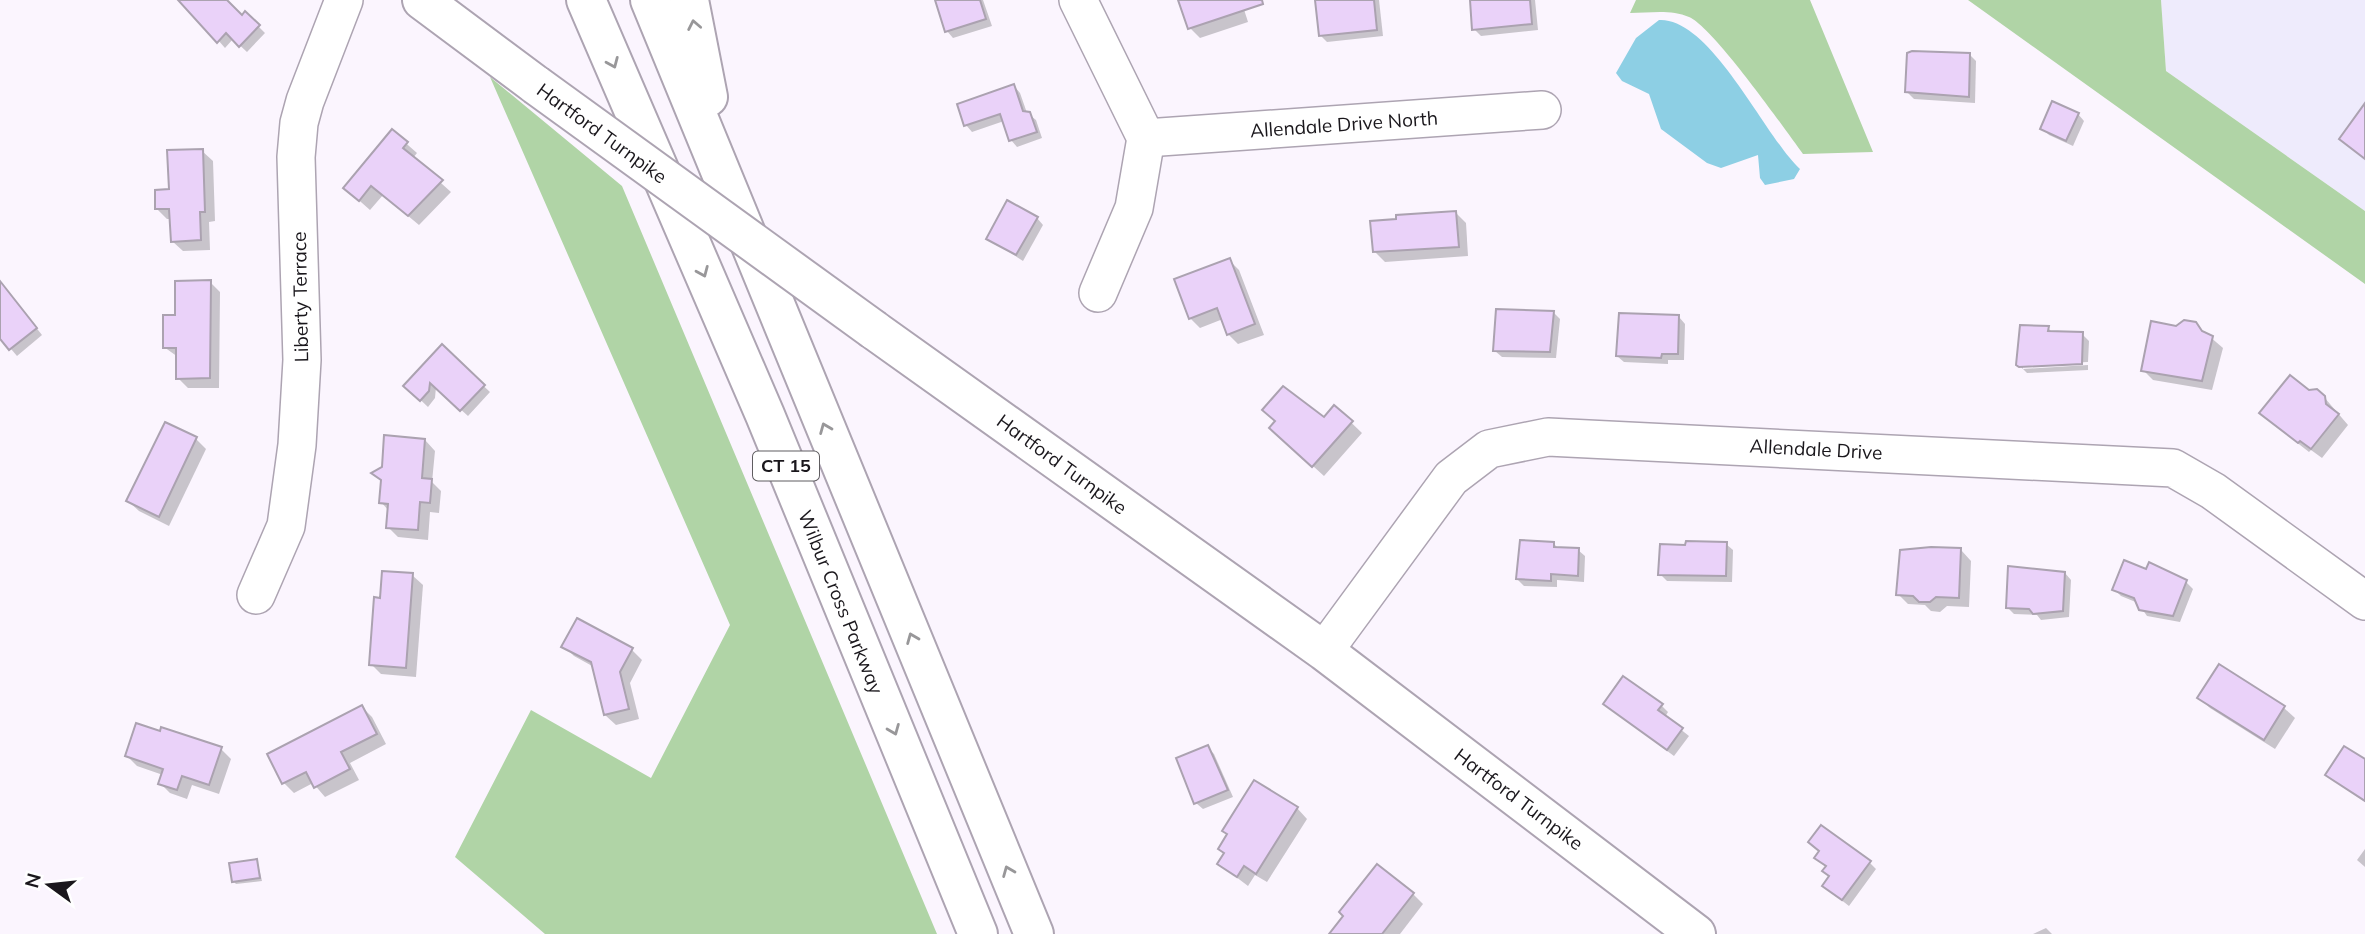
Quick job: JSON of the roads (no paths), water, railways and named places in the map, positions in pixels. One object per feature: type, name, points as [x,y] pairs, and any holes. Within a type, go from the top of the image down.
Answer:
[{"type":"main road","name":"Hartford Turnpike","points":[[422,0],[874,330],[1324,651],[1696,934]]},
{"type":"main road","name":"Wilbur Cross Parkway","points":[[586,0],[759,402],[978,934]]},
{"type":"main road","name":"CT 15","points":[[650,0],[1034,934]]},
{"type":"main road","points":[[689,0],[726,188]]},
{"type":"street","name":"Liberty Terrace","points":[[256,595],[286,526],[297,445],[302,359],[296,157],[299,123],[344,0]]},
{"type":"street","points":[[1078,0],[1146,138],[1134,208],[1098,293]]},
{"type":"street","name":"Allendale Drive North","points":[[1146,138],[1542,110]]},
{"type":"street","name":"Allendale Drive","points":[[1324,651],[1451,478],[1489,449],[1548,437],[2173,468],[2213,491],[2365,601]]},
{"type":"water","points":[[1659,20],[1679,24],[1717,57],[1800,169],[1794,179],[1765,185],[1760,178],[1758,155],[1721,168],[1707,163],[1661,129],[1649,94],[1622,81],[1616,73],[1636,38]]}]
